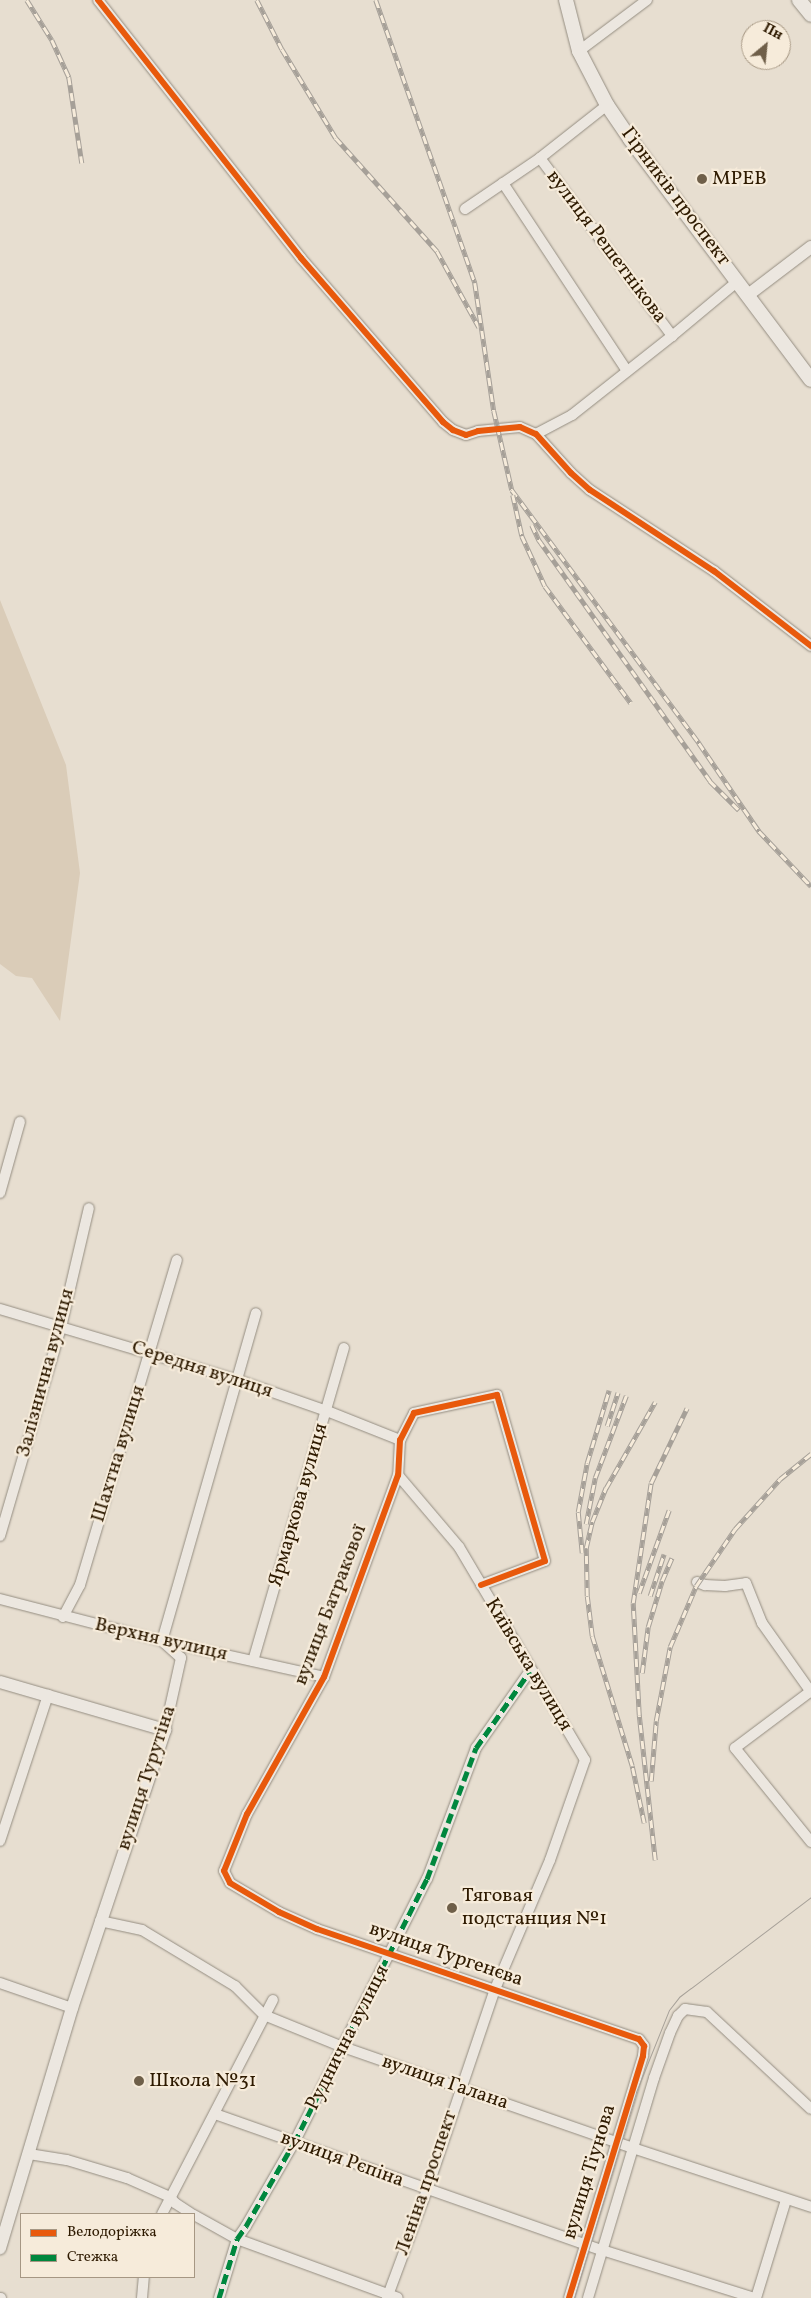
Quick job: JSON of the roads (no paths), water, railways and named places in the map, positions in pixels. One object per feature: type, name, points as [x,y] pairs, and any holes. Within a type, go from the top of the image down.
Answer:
[{"type":"main road","name":"Гірників проспект","points":[[566,0],[579,51],[607,105],[630,139],[738,280],[811,380]]},
{"type":"main road","points":[[799,0],[811,15]]},
{"type":"street","points":[[98,0],[302,258],[443,422],[453,430],[466,435],[520,427],[536,434],[571,473],[590,490],[714,571],[811,646]]},
{"type":"street","points":[[579,51],[647,0]]},
{"type":"street","points":[[466,209],[540,158],[607,105]]},
{"type":"street","name":"вулиця Решетнікова","points":[[540,158],[672,336]]},
{"type":"street","points":[[503,183],[627,371]]},
{"type":"street","points":[[748,295],[811,247]]},
{"type":"street","points":[[536,434],[572,415],[672,336],[738,280]]},
{"type":"street","points":[[0,1193],[20,1122]]},
{"type":"street","name":"Залізнична вулиця","points":[[0,1536],[61,1327],[89,1208]]},
{"type":"street","name":"Шахтна вулиця","points":[[63,1617],[80,1585],[177,1260]]},
{"type":"street","name":"Середня вулиця","points":[[0,1309],[150,1352],[238,1380],[327,1410],[400,1440]]},
{"type":"street","points":[[162,1641],[256,1313]]},
{"type":"street","name":"Ярмаркова вулиця","points":[[253,1661],[344,1348]]},
{"type":"street","points":[[400,1440],[414,1413],[497,1395],[545,1561],[481,1585]]},
{"type":"street","name":"вулиця Батракової","points":[[230,1883],[224,1871],[247,1814],[324,1677],[398,1475],[400,1440]]},
{"type":"street","name":"Київська вулиця","points":[[398,1475],[459,1547],[530,1671],[585,1760]]},
{"type":"street","points":[[697,1582],[705,1585],[726,1586],[746,1583],[762,1624],[811,1691],[735,1748],[811,1842]]},
{"type":"street","name":"Верхня вулиця","points":[[0,1599],[63,1617],[162,1641],[324,1677]]},
{"type":"street","name":"вулиця Турутіна","points":[[0,2248],[72,2008],[165,1730],[181,1658],[162,1641]]},
{"type":"street","name":"Руднична вулиця","points":[[219,2298],[237,2239],[294,2143],[428,1879],[476,1748],[530,1671]]},
{"type":"street","points":[[0,1682],[165,1730]]},
{"type":"street","points":[[0,1841],[48,1695]]},
{"type":"street","name":"Леніна проспект","points":[[391,2297],[495,1989],[550,1860],[585,1760]]},
{"type":"street","name":"вулиця Тургенєва","points":[[230,1883],[279,1912],[317,1929],[392,1953],[639,2039],[644,2046],[643,2056]]},
{"type":"street","name":"вулиця Галана","points":[[100,1921],[142,1930],[235,1986],[264,2015],[343,2047],[460,2089],[811,2207]]},
{"type":"street","points":[[0,1983],[72,2008]]},
{"type":"street","points":[[162,2213],[273,2000]]},
{"type":"street","name":"вулиця Тіунова","points":[[588,2298],[670,2033],[678,2016],[685,2009],[707,2012],[811,2109]]},
{"type":"street","name":"вулиця Тіунова","points":[[568,2298],[643,2056]]},
{"type":"street","name":"вулиця Рєпіна","points":[[215,2114],[602,2250],[755,2298]]},
{"type":"street","points":[[29,2154],[66,2160],[127,2178],[170,2197],[175,2203],[190,2213]]},
{"type":"street","points":[[755,2298],[786,2200]]},
{"type":"street","points":[[195,2216],[237,2239],[391,2297]]},
{"type":"street","points":[[142,2298],[144,2278]]},
{"type":"tram line","points":[[574,2298],[636,2092],[669,2010],[679,1997],[811,1897]]},
{"type":"railway","points":[[27,0],[52,40],[69,77],[82,163]]},
{"type":"railway","points":[[257,0],[282,49],[336,138],[437,251],[479,327]]},
{"type":"railway","points":[[376,0],[475,283],[494,411],[512,490],[699,743],[759,831],[811,886]]},
{"type":"railway","points":[[513,495],[522,536],[545,586],[631,703]]},
{"type":"railway","points":[[532,525],[539,540],[710,781],[739,810]]},
{"type":"railway","points":[[582,1553],[578,1512],[587,1463],[609,1390]]},
{"type":"railway","points":[[607,1426],[618,1393]]},
{"type":"railway","points":[[586,1524],[595,1478],[626,1396]]},
{"type":"railway","points":[[644,1823],[632,1766],[592,1636],[587,1596],[586,1548],[592,1522],[606,1488],[655,1402]]},
{"type":"railway","points":[[655,1860],[639,1715],[633,1603],[651,1483],[687,1408]]},
{"type":"railway","points":[[651,1781],[656,1721],[670,1647],[696,1586],[735,1529],[780,1479],[811,1454]]},
{"type":"railway","points":[[639,1593],[669,1510]]},
{"type":"railway","points":[[650,1596],[664,1554]]},
{"type":"railway","points":[[642,1673],[648,1627],[662,1581],[672,1558]]},
{"type":"place","name":"МРЕВ","points":[[702,179]]},
{"type":"place","name":"Тяговая подстанция №1","points":[[452,1908]]},
{"type":"place","name":"Школа №31","points":[[139,2081]]}]
